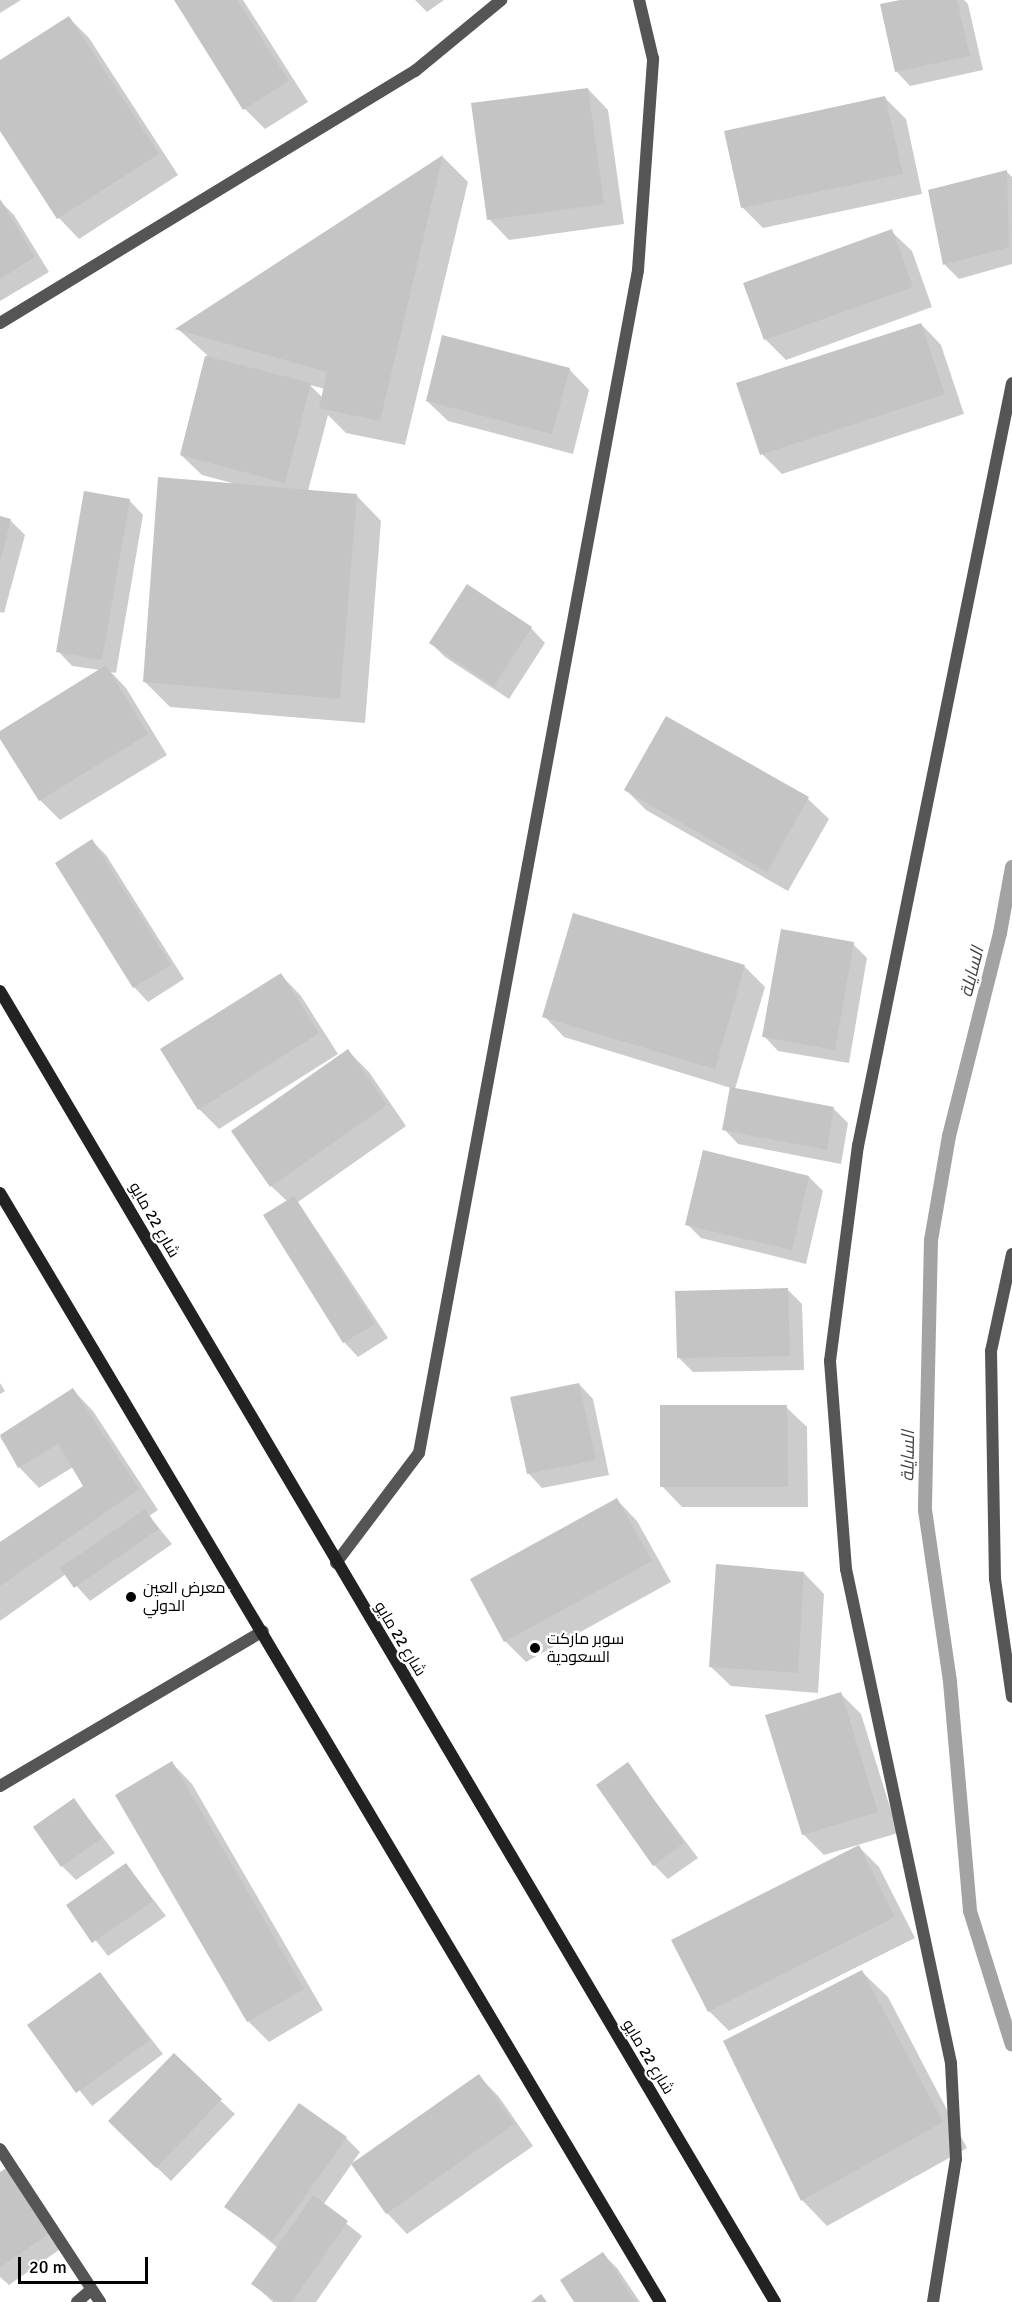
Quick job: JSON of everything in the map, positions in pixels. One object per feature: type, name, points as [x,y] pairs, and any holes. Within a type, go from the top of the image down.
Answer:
[{"type":"main road","name":"شارع 22 مايو","points":[[0,991],[336,1563],[775,2302]]},
{"type":"main road","points":[[0,1193],[263,1631],[660,2302]]},
{"type":"street","points":[[0,323],[415,71],[501,0]]},
{"type":"street","points":[[336,1563],[419,1453],[638,270],[653,60],[639,0]]},
{"type":"street","points":[[933,2302],[956,2159],[951,2063],[846,1569],[830,1361],[858,1146],[1012,383]]},
{"type":"street","points":[[1012,1254],[991,1351],[995,1579],[1012,1697]]},
{"type":"street","points":[[0,1786],[263,1631]]},
{"type":"street","points":[[0,2148],[100,2302]]},
{"type":"street","points":[[77,2302],[91,2290]]},
{"type":"building","points":[[174,0],[237,0],[289,81],[243,110]]},
{"type":"building","points":[[900,0],[957,0],[970,56],[895,72],[880,4]]},
{"type":"building","points":[[69,16],[159,154],[57,219],[0,131],[0,60]]},
{"type":"building","points":[[588,88],[604,204],[487,220],[471,103]]},
{"type":"building","points":[[885,96],[903,174],[741,208],[724,131]]},
{"type":"building","points":[[443,155],[380,421],[319,408],[327,372],[175,329]]},
{"type":"building","points":[[1007,170],[1009,247],[943,265],[928,190]]},
{"type":"building","points":[[0,199],[35,257],[0,279]]},
{"type":"building","points":[[892,229],[913,287],[764,340],[743,283]]},
{"type":"building","points":[[921,323],[945,394],[760,455],[736,383]]},
{"type":"building","points":[[442,335],[570,368],[552,434],[426,401]]},
{"type":"building","points":[[205,356],[311,383],[285,483],[180,455]]},
{"type":"building","points":[[158,477],[357,494],[340,699],[143,682]]},
{"type":"building","points":[[84,491],[130,499],[102,660],[56,652]]},
{"type":"building","points":[[0,516],[11,519],[1,559],[0,559]]},
{"type":"building","points":[[467,584],[532,627],[494,686],[429,643]]},
{"type":"building","points":[[106,665],[148,734],[39,801],[0,739],[0,731]]},
{"type":"building","points":[[666,716],[809,797],[767,872],[624,790]]},
{"type":"building","points":[[92,839],[171,965],[133,988],[55,863]]},
{"type":"building","points":[[573,913],[745,965],[715,1069],[542,1017]]},
{"type":"building","points":[[781,929],[854,942],[835,1050],[762,1037]]},
{"type":"building","points":[[281,973],[319,1033],[198,1110],[160,1049]]},
{"type":"building","points":[[348,1049],[387,1105],[270,1187],[231,1131]]},
{"type":"building","points":[[730,1087],[834,1107],[827,1150],[722,1130]]},
{"type":"building","points":[[703,1150],[809,1176],[792,1250],[685,1225]]},
{"type":"building","points":[[294,1196],[375,1324],[343,1343],[263,1215]]},
{"type":"building","points":[[788,1288],[790,1356],[677,1358],[675,1291]]},
{"type":"building","points":[[579,1383],[596,1460],[527,1474],[510,1397]]},
{"type":"building","points":[[73,1388],[139,1489],[0,1586],[0,1542],[83,1486],[58,1444],[18,1468],[0,1435]]},
{"type":"building","points":[[660,1405],[787,1405],[788,1487],[660,1487]]},
{"type":"building","points":[[617,1498],[652,1561],[504,1642],[470,1579]]},
{"type":"building","points":[[145,1509],[159,1529],[74,1588],[60,1568]]},
{"type":"building","points":[[716,1564],[804,1572],[798,1673],[709,1667]]},
{"type":"building","points":[[841,1692],[878,1812],[802,1835],[765,1715]]},
{"type":"building","points":[[172,1761],[304,1989],[247,2022],[115,1795]]},
{"type":"building","points":[[628,1762],[684,1843],[653,1866],[596,1785]]},
{"type":"building","points":[[74,1798],[102,1838],[61,1867],[33,1827]]},
{"type":"building","points":[[859,1845],[895,1917],[708,2012],[671,1940]]},
{"type":"building","points":[[126,1863],[153,1901],[92,1943],[66,1905]]},
{"type":"building","points":[[862,1970],[943,2122],[801,2201],[723,2041]]},
{"type":"building","points":[[100,1972],[150,2040],[76,2093],[27,2025]]},
{"type":"building","points":[[174,2053],[222,2099],[156,2168],[108,2121]]},
{"type":"building","points":[[479,2074],[514,2124],[386,2214],[351,2164]]},
{"type":"building","points":[[299,2103],[347,2137],[273,2241],[224,2207]]},
{"type":"building","points":[[8,2167],[53,2231],[0,2267],[0,2172]]},
{"type":"building","points":[[313,2195],[348,2221],[292,2302],[277,2302],[251,2284]]},
{"type":"building","points":[[603,2252],[636,2302],[574,2302],[560,2280]]},
{"type":"building","points":[[541,2294],[547,2302],[531,2302]]},
{"type":"waterway","name":"السايلة","points":[[1012,867],[1000,933],[949,1136],[931,1240],[925,1510],[950,1682],[970,1911],[1012,2045]]},
{"type":"place","name":"معرض العين الدولي","points":[[131,1597]]},
{"type":"place","name":"سوبر ماركت السعودية","points":[[535,1648]]}]
